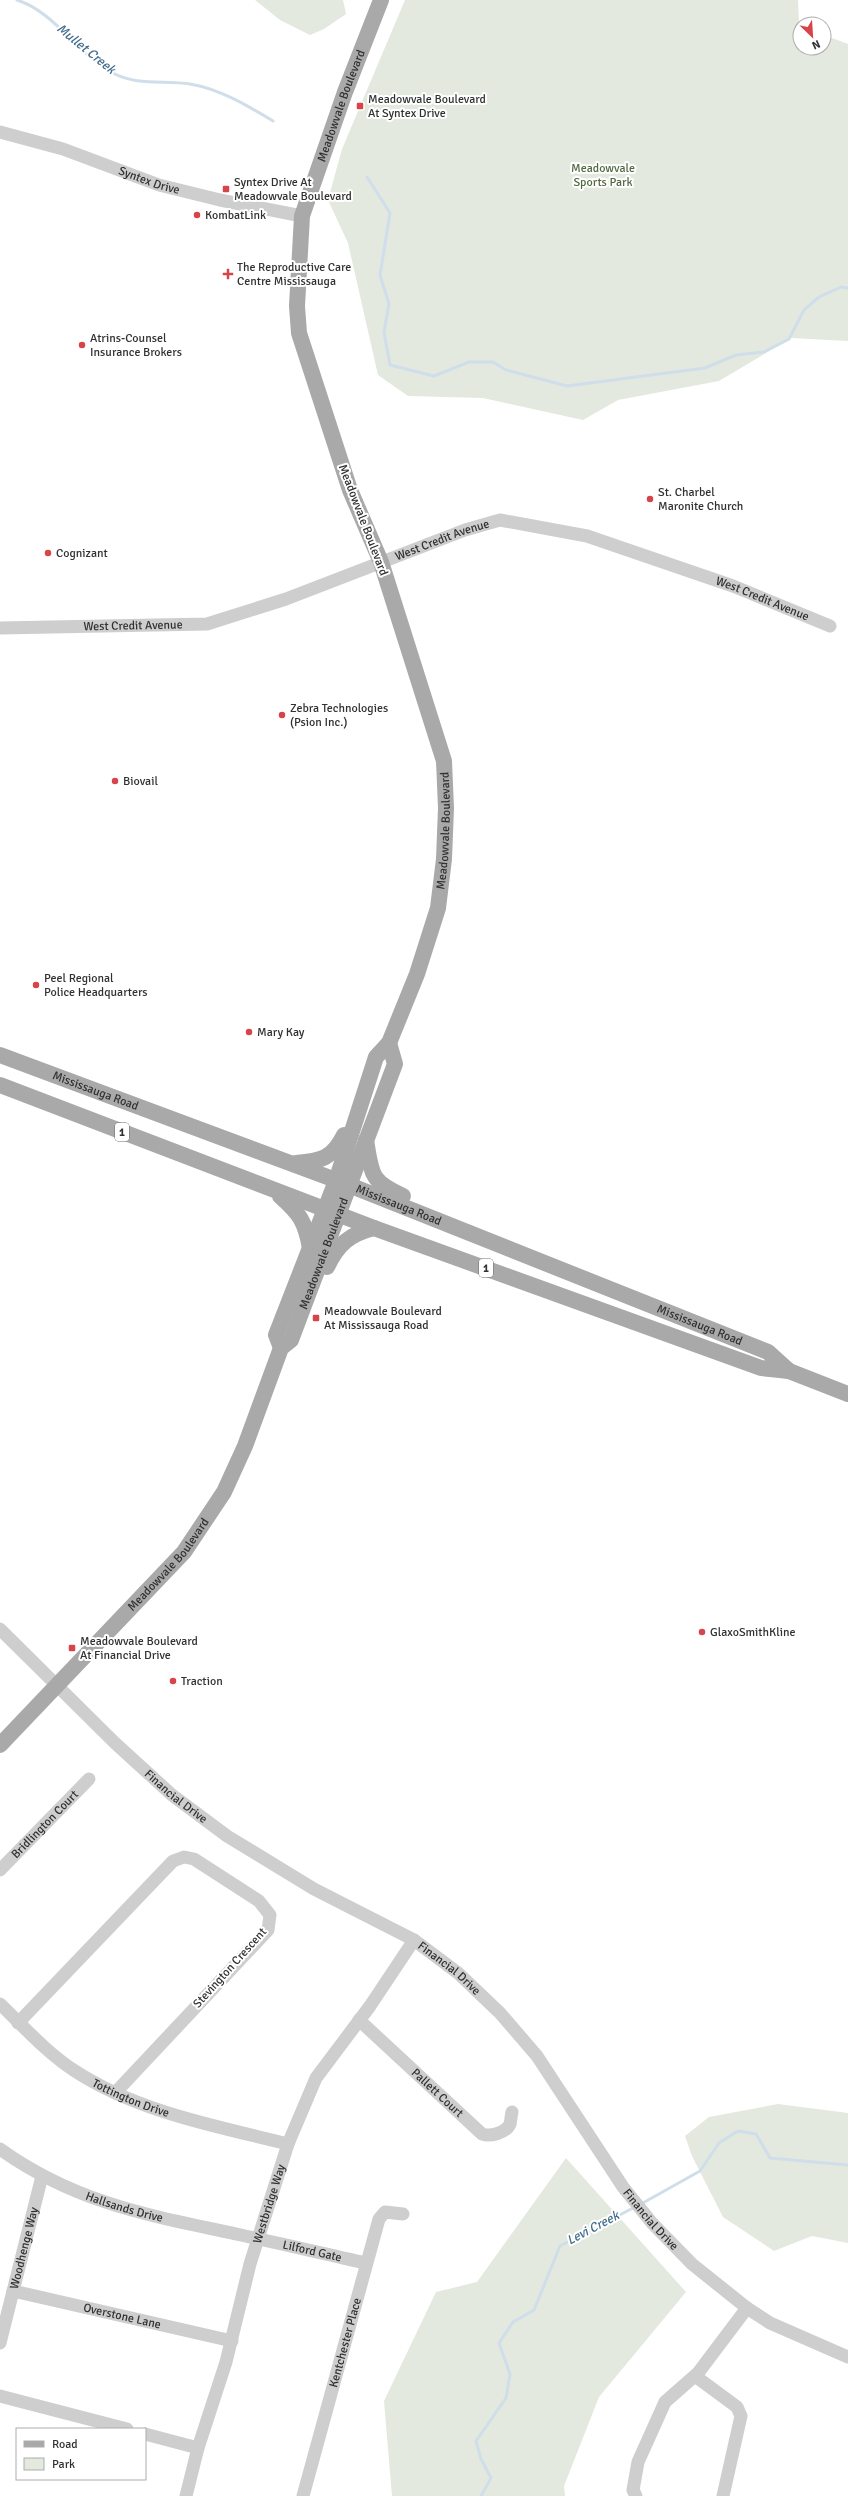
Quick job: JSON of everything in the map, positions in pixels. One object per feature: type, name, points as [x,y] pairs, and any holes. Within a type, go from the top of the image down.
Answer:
[{"type":"main road","name":"Meadowvale Boulevard","points":[[343,1183],[354,1124],[376,1057],[389,1043],[417,974],[438,908],[444,859],[446,808],[444,760],[381,562],[350,490],[299,333],[297,306],[302,216],[345,92],[381,0]]},
{"type":"main road","name":"Meadowvale Boulevard","points":[[0,1745],[184,1552],[224,1492],[245,1446],[281,1348],[291,1340],[314,1280],[332,1211],[343,1183],[366,1140],[395,1064],[389,1043]]},
{"type":"main road","name":"Mississauga Road","points":[[0,1055],[343,1183],[768,1352],[789,1371]]},
{"type":"main road","name":"Mississauga Road","points":[[0,1085],[374,1228],[761,1368],[789,1371],[848,1394]]},
{"type":"main road","points":[[290,1163],[313,1162],[330,1155],[348,1129],[354,1124]]},
{"type":"main road","points":[[366,1140],[376,1179],[385,1188],[409,1200],[414,1211]]},
{"type":"main road","points":[[275,1190],[302,1218],[310,1248]]},
{"type":"main road","name":"Meadowvale Boulevard","points":[[281,1348],[276,1334],[310,1248],[332,1211]]},
{"type":"main road","points":[[314,1280],[324,1273],[334,1252],[346,1239],[355,1233],[374,1228]]},
{"type":"street","name":"Syntex Drive","points":[[0,132],[62,149],[159,186],[302,216]]},
{"type":"street","name":"West Credit Avenue","points":[[0,628],[207,624],[286,599],[465,530],[500,520],[587,536],[733,586],[830,626]]},
{"type":"street","name":"Financial Drive","points":[[0,1629],[153,1778],[227,1836],[314,1888],[414,1940],[458,1974],[517,2031],[565,2097],[623,2187],[652,2223],[692,2264],[747,2308],[770,2323],[848,2357]]},
{"type":"street","name":"Bridlington Court","points":[[0,1870],[89,1779]]},
{"type":"street","name":"Stevington Crescent","points":[[18,2023],[173,1861],[184,1857],[194,1859],[259,1901],[270,1915],[268,1930],[115,2093]]},
{"type":"street","name":"Westbridge Way","points":[[186,2496],[198,2448],[232,2341],[250,2264],[288,2144],[316,2078],[359,2020],[414,1940]]},
{"type":"street","name":"Tottington Drive","points":[[0,2004],[18,2023],[69,2067],[115,2093],[173,2115],[288,2144]]},
{"type":"street","name":"Pallett Court","points":[[359,2020],[482,2134],[492,2136],[503,2131],[510,2125],[512,2112]]},
{"type":"street","name":"Hallsands Drive","points":[[0,2149],[42,2176],[79,2194],[129,2211],[259,2239]]},
{"type":"street","name":"Woodhenge Way","points":[[0,2343],[42,2176]]},
{"type":"street","name":"Kentchester Place","points":[[303,2496],[380,2215],[389,2211],[403,2214]]},
{"type":"street","name":"Lilford Gate","points":[[259,2239],[366,2263]]},
{"type":"street","name":"Overstone Lane","points":[[13,2291],[232,2341]]},
{"type":"street","points":[[636,2496],[634,2490],[638,2462],[665,2402],[674,2392],[695,2376],[747,2308]]},
{"type":"street","points":[[695,2376],[737,2407],[741,2416],[723,2496]]},
{"type":"street","points":[[0,2396],[123,2428]]},
{"type":"street","points":[[146,2434],[198,2448]]},
{"type":"green space","points":[[255,0],[343,0],[346,14],[324,29],[310,35],[280,20]]},
{"type":"green space","name":"Meadowvale Sports Park","points":[[405,0],[798,0],[799,16],[792,16],[792,56],[832,56],[832,38],[848,44],[848,341],[791,338],[719,381],[618,400],[583,420],[483,398],[408,396],[378,375],[348,243],[328,200],[342,149]]},
{"type":"green space","points":[[778,2104],[848,2113],[848,2243],[812,2236],[774,2251],[723,2217],[692,2156],[685,2136],[709,2117]]},
{"type":"green space","points":[[566,2158],[686,2292],[599,2397],[564,2486],[565,2496],[392,2496],[384,2401],[436,2292],[477,2282]]},
{"type":"waterway","name":"Mullet Creek","points":[[17,0],[31,6],[55,23],[88,55],[113,73],[131,80],[201,86],[223,94],[273,121]]},
{"type":"waterway","points":[[367,177],[390,213],[380,275],[389,304],[384,332],[390,365],[434,376],[469,362],[493,362],[506,370],[567,386],[705,368],[736,355],[764,352],[789,339],[804,310],[819,297],[841,287],[848,288]]},
{"type":"waterway","name":"Levi Creek","points":[[641,2204],[700,2171],[719,2143],[738,2131],[756,2134],[770,2158],[848,2165]]},
{"type":"waterway","name":"Levi Creek","points":[[481,2496],[491,2478],[481,2459],[476,2441],[506,2398],[510,2374],[499,2343],[513,2322],[534,2310],[560,2246],[635,2207]]},
{"type":"place","name":"Meadowvale Boulevard At Syntex Drive","points":[[360,106]]},
{"type":"place","name":"Syntex Drive At Meadowvale Boulevard","points":[[226,189]]},
{"type":"place","name":"KombatLink","points":[[197,215]]},
{"type":"place","name":"The Reproductive Care Centre Mississauga","points":[[228,274]]},
{"type":"place","name":"Atrins-Counsel Insurance Brokers","points":[[82,345]]},
{"type":"place","name":"St. Charbel Maronite Church","points":[[650,499]]},
{"type":"place","name":"Cognizant","points":[[48,553]]},
{"type":"place","name":"Zebra Technologies (Psion Inc.)","points":[[282,715]]},
{"type":"place","name":"Biovail","points":[[115,781]]},
{"type":"place","name":"Peel Regional Police Headquarters","points":[[36,985]]},
{"type":"place","name":"Mary Kay","points":[[249,1032]]},
{"type":"place","name":"Meadowvale Boulevard At Mississauga Road","points":[[316,1318]]},
{"type":"place","name":"GlaxoSmithKline","points":[[702,1632]]},
{"type":"place","name":"Meadowvale Boulevard At Financial Drive","points":[[72,1648]]},
{"type":"place","name":"Traction","points":[[173,1681]]}]
